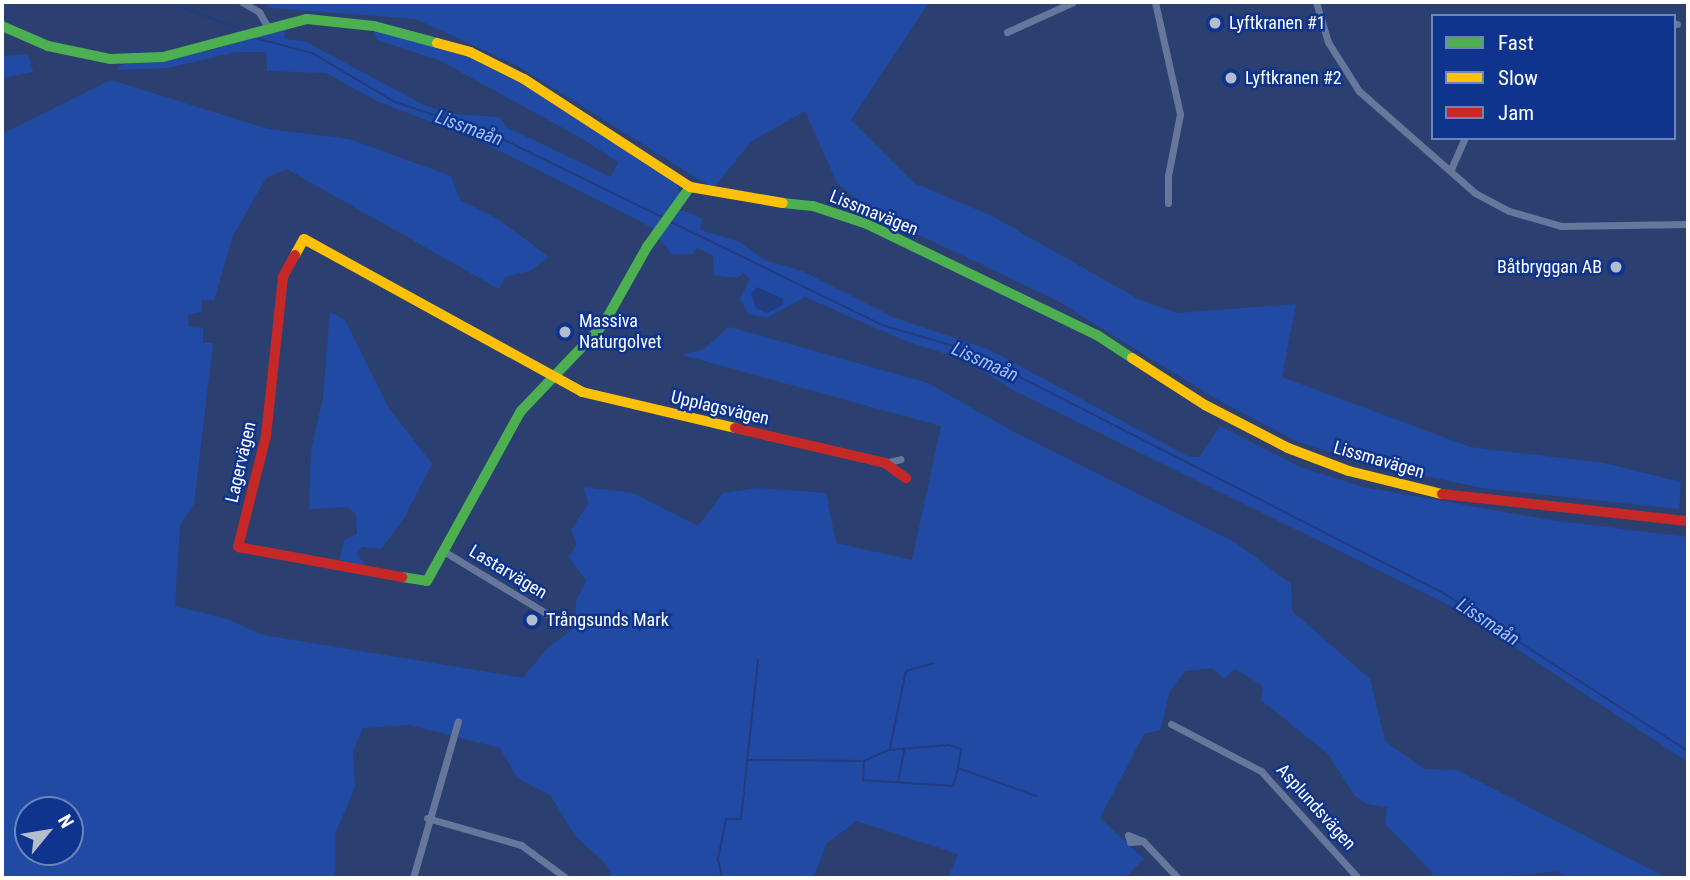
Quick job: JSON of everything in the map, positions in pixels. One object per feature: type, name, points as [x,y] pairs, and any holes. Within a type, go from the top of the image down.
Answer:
[{"type":"street","points":[[242,2],[259,12],[267,26]]},
{"type":"street","points":[[1007,32],[1073,2]]},
{"type":"street","points":[[1155,2],[1180,114],[1168,176],[1167,203]]},
{"type":"street","points":[[1316,2],[1328,42],[1359,91],[1475,192],[1510,211],[1561,226],[1688,224]]},
{"type":"street","name":"Lissmavägen","points":[[2,26],[89,57],[137,60],[193,51],[267,26],[340,19],[470,52],[524,79],[690,187],[730,197],[813,206],[867,223],[1097,335],[1205,405],[1276,442],[1349,471],[1448,495],[1688,521]]},
{"type":"street","points":[[1451,169],[1464,140]]},
{"type":"street","name":"Lagervägen","points":[[551,377],[304,239],[282,277],[266,436],[238,547],[427,581],[522,411],[551,377],[603,325],[667,219],[690,187]]},
{"type":"street","name":"Upplagsvägen","points":[[551,377],[582,392],[885,463]]},
{"type":"street","points":[[885,463],[901,459]]},
{"type":"street","points":[[885,463],[906,478]]},
{"type":"street","name":"Lastarvägen","points":[[445,552],[554,618]]},
{"type":"street","points":[[413,878],[427,818],[458,721]]},
{"type":"street","name":"Asplundsvägen","points":[[1171,724],[1261,771],[1358,878]]},
{"type":"street","points":[[427,818],[521,845],[566,878]]},
{"type":"street","points":[[1143,841],[1178,878]]},
{"type":"shaded area","points":[[262,2],[929,2],[851,120],[914,183],[992,216],[1138,299],[1177,313],[1296,304],[1282,377],[1470,447],[1604,463],[1681,482],[1679,509],[1482,488],[1354,460],[1294,440],[1213,397],[1056,300],[875,214],[837,183],[805,111],[752,141],[713,188],[518,66],[416,19],[272,8]]},
{"type":"shaded area","points":[[286,26],[284,39],[304,41],[424,105],[451,114],[499,117],[508,128],[611,177],[618,162],[581,138],[439,60],[377,40],[374,29],[472,58],[514,78],[676,183],[680,194],[655,229],[476,139],[377,101],[326,73],[267,71],[266,52],[236,52],[168,68],[116,70],[121,65],[209,51]]},
{"type":"shaded area","points":[[28,54],[33,72],[2,78],[2,56]]},
{"type":"shaded area","points":[[111,80],[268,129],[349,139],[451,176],[460,200],[498,219],[549,257],[529,271],[505,277],[499,289],[287,169],[266,178],[233,236],[214,300],[202,300],[202,312],[188,315],[189,327],[203,328],[203,343],[213,343],[194,504],[180,525],[175,606],[227,619],[263,635],[523,678],[548,647],[576,627],[576,601],[586,581],[569,557],[577,544],[571,530],[588,504],[584,487],[633,493],[698,526],[723,493],[758,488],[826,493],[836,543],[912,560],[941,426],[682,355],[704,349],[729,327],[928,383],[1014,432],[1236,543],[1291,584],[1292,611],[1370,679],[1385,741],[1424,769],[1457,770],[1667,878],[1566,878],[1557,871],[1490,878],[1430,878],[1433,873],[1385,824],[1387,807],[1367,804],[1355,796],[1328,754],[1261,700],[1263,686],[1235,669],[1224,679],[1213,668],[1185,671],[1170,691],[1160,730],[1144,734],[1100,818],[1144,859],[1124,878],[948,878],[958,854],[857,821],[827,843],[813,878],[614,878],[603,861],[576,837],[550,795],[517,778],[500,748],[410,725],[363,728],[353,751],[355,787],[335,834],[335,878],[2,878],[2,134]]},
{"type":"shaded area","points":[[678,209],[702,218],[700,230],[740,242],[764,260],[802,271],[895,318],[990,350],[1189,457],[1199,457],[1220,426],[1300,467],[1363,487],[1544,519],[1688,537],[1688,762],[1455,608],[1015,391],[965,360],[906,341],[805,297],[767,318],[748,314],[740,299],[750,279],[744,273],[736,278],[714,275],[713,255],[697,248],[692,254],[672,254],[658,237]]},
{"type":"shaded area","points":[[757,287],[783,299],[782,305],[767,313],[756,308],[751,294]]},
{"type":"shaded area","points":[[330,312],[345,320],[388,407],[432,464],[404,518],[381,549],[362,547],[356,554],[365,563],[362,567],[340,560],[344,540],[357,534],[356,514],[347,507],[309,509],[311,450],[323,398]]},
{"type":"waterway","name":"Lissmaån","points":[[168,2],[240,29]]},
{"type":"waterway","name":"Lissmaån","points":[[251,37],[312,53],[395,102],[494,135],[664,218]]},
{"type":"waterway","name":"Lissmaån","points":[[669,221],[882,325],[967,350],[1445,594],[1688,751]]},
{"type":"waterway","points":[[722,878],[718,859],[726,819],[741,819],[758,660]]},
{"type":"waterway","points":[[890,748],[906,671],[934,663]]},
{"type":"waterway","points":[[749,760],[864,761],[889,750],[949,745],[961,749],[958,768]]},
{"type":"waterway","points":[[898,782],[904,750]]},
{"type":"waterway","points":[[864,762],[863,780],[953,786],[958,768],[1036,796]]},
{"type":"traffic: fast","points":[[2,26],[48,46],[110,59],[163,57],[307,19],[374,26],[437,43]]},
{"type":"traffic: fast","points":[[402,577],[427,581],[521,411],[603,325],[647,247],[690,187]]},
{"type":"traffic: fast","points":[[783,203],[813,206],[867,224],[1097,335],[1132,358]]},
{"type":"traffic: slow","points":[[437,43],[470,52],[524,79],[690,187],[783,203]]},
{"type":"traffic: slow","points":[[295,255],[304,239],[582,392],[735,428]]},
{"type":"traffic: slow","points":[[1132,358],[1205,405],[1288,448],[1349,471],[1442,494]]},
{"type":"traffic: jam","points":[[295,255],[283,277],[266,436],[238,547],[402,577]]},
{"type":"traffic: jam","points":[[735,428],[885,463],[906,478]]},
{"type":"traffic: jam","points":[[1442,494],[1688,521]]},
{"type":"place","name":"Lyftkranen #1","points":[[1215,23]]},
{"type":"place","name":"Lyftkranen #2","points":[[1231,78]]},
{"type":"place","name":"Båtbryggan AB","points":[[1616,267]]},
{"type":"place","name":"Massiva Naturgolvet","points":[[565,332]]},
{"type":"place","name":"Trångsunds Mark","points":[[532,620]]}]
